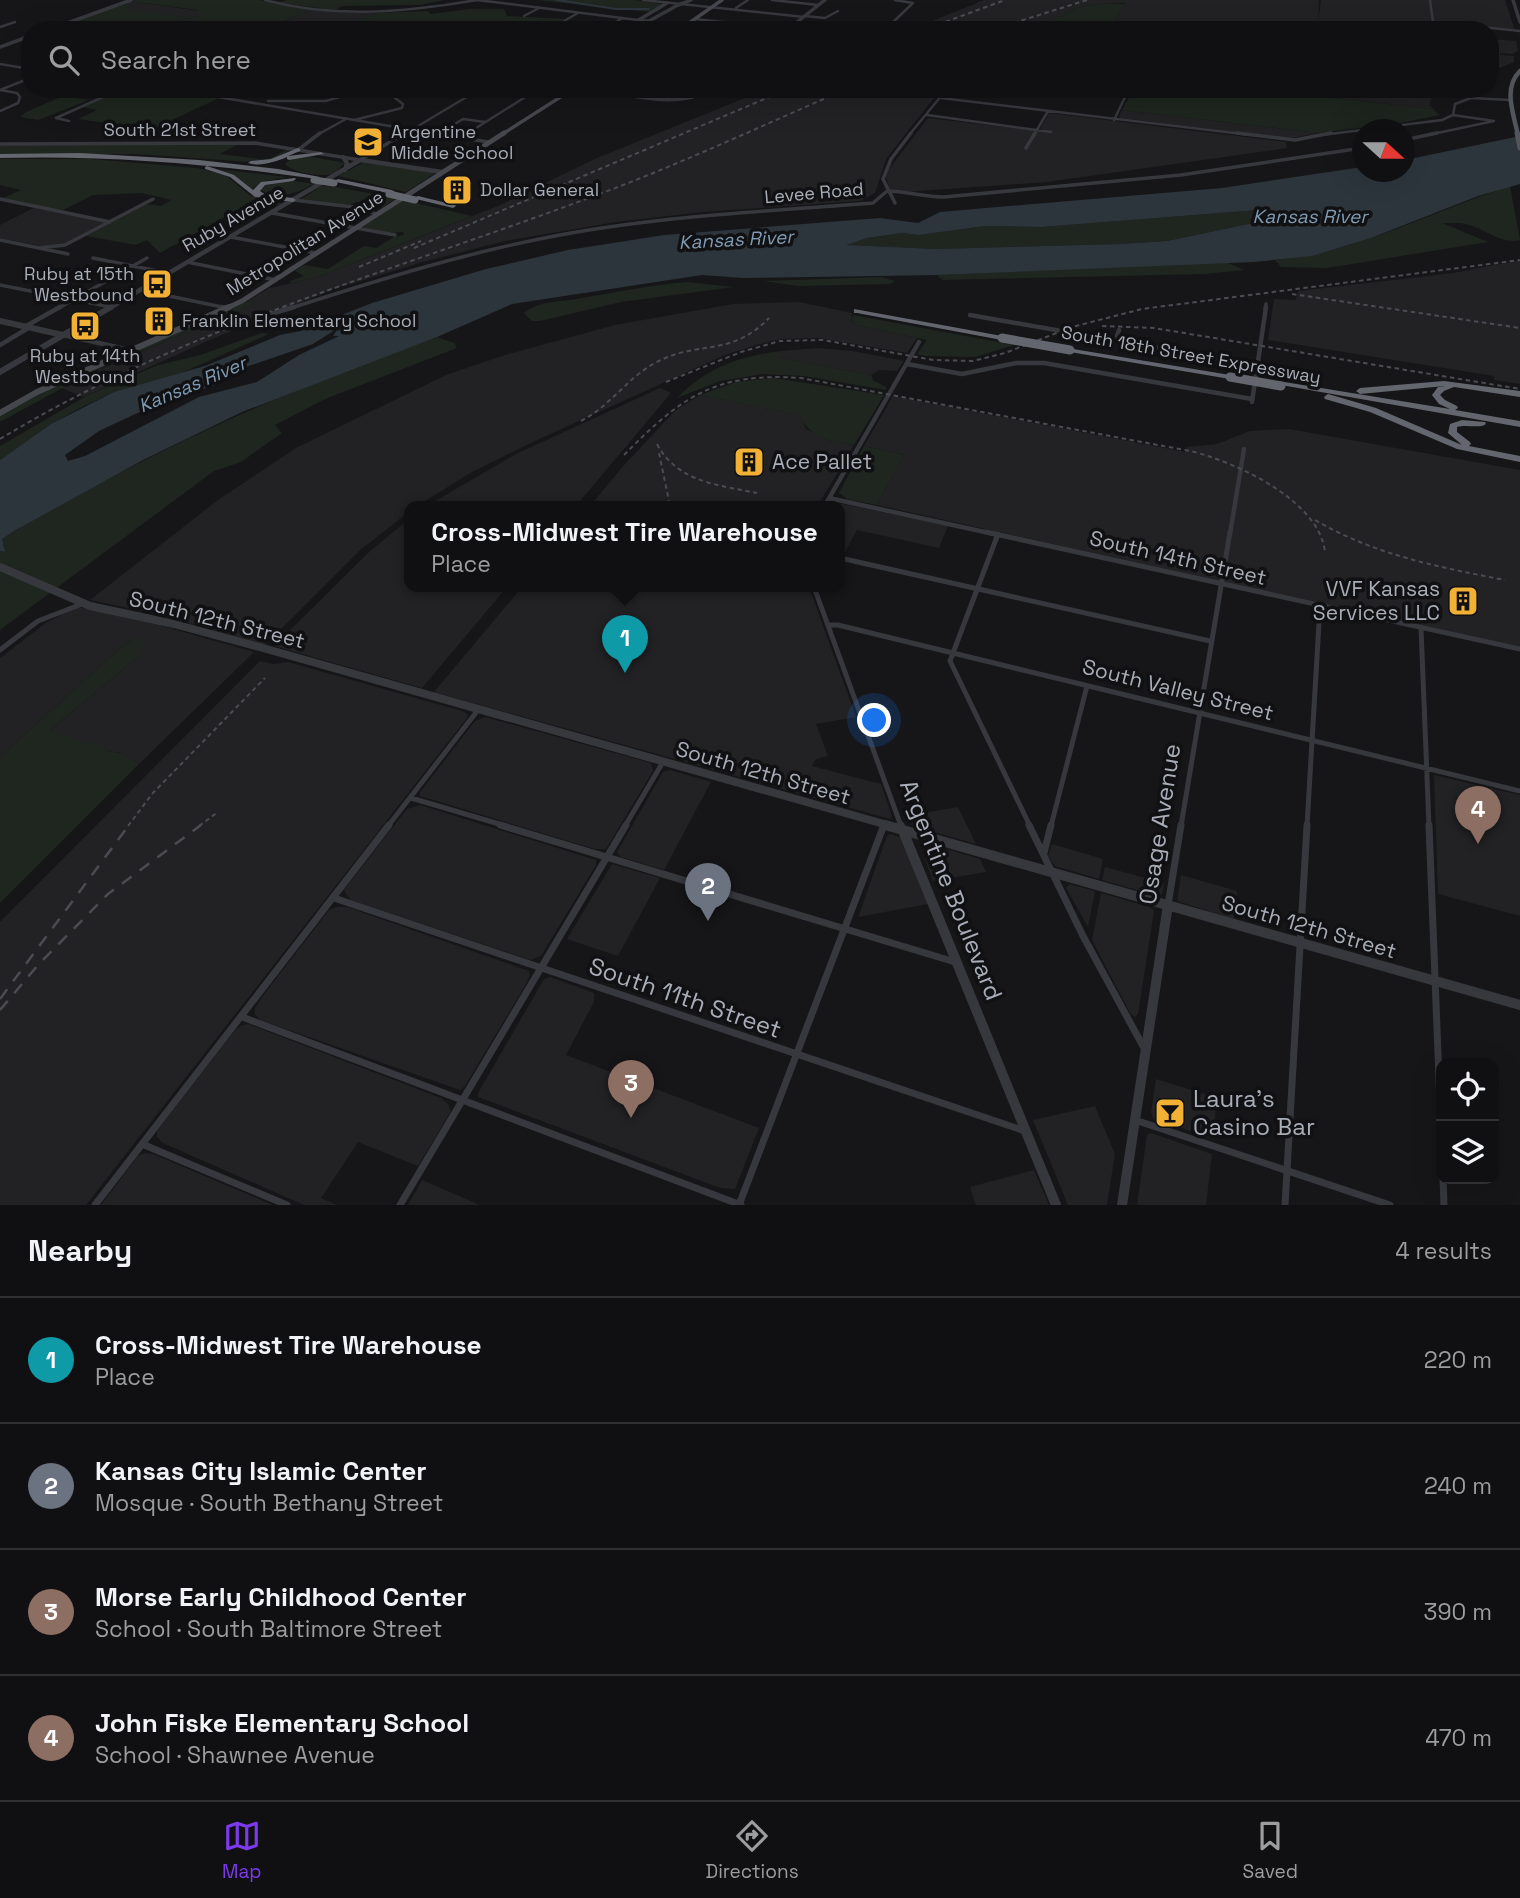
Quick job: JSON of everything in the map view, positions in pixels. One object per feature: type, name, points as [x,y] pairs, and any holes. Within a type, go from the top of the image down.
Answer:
[{"type":"highway","points":[[297,174],[281,165],[283,160],[298,150]]},
{"type":"highway","points":[[0,157],[96,157],[258,163],[272,161],[298,150]]},
{"type":"highway","points":[[283,160],[321,154]]},
{"type":"highway","points":[[174,160],[313,178]]},
{"type":"highway","points":[[174,160],[313,178],[451,207]]},
{"type":"highway","points":[[174,160],[232,176],[257,196],[293,200]]},
{"type":"highway","points":[[293,200],[270,197],[259,193],[256,188],[273,180],[313,178]]},
{"type":"highway","points":[[270,197],[304,194]]},
{"type":"highway","name":"South 18th Street Expressway","points":[[858,310],[1230,376],[1476,416],[1520,426]]},
{"type":"highway","points":[[1323,390],[1368,391],[1444,383],[1520,396]]},
{"type":"highway","name":"South 18th Street Expressway","points":[[1281,384],[1312,392],[1520,426]]},
{"type":"highway","points":[[1476,416],[1442,402],[1436,395],[1437,391],[1454,387],[1520,396]]},
{"type":"highway","points":[[1312,392],[1373,410],[1460,447],[1520,457]]},
{"type":"highway","points":[[1503,425],[1462,423],[1451,429],[1455,437],[1468,445],[1520,457]]},
{"type":"main road","points":[[692,21],[722,0]]},
{"type":"main road","points":[[1520,71],[1511,80],[1510,100],[1520,148]]},
{"type":"main road","name":"Metropolitan Avenue","points":[[0,413],[37,392],[227,308],[276,280],[559,98]]},
{"type":"street","points":[[73,21],[131,0]]},
{"type":"street","points":[[265,0],[288,6],[356,12],[409,10],[477,0],[638,19],[667,3]]},
{"type":"street","points":[[643,0],[825,18],[838,11]]},
{"type":"street","points":[[649,21],[678,5],[697,0]]},
{"type":"street","points":[[735,9],[748,0]]},
{"type":"street","points":[[772,0],[818,5]]},
{"type":"street","points":[[798,21],[825,0]]},
{"type":"street","points":[[894,21],[913,3],[897,0]]},
{"type":"street","points":[[1430,0],[1433,21]]},
{"type":"street","points":[[1513,0],[1520,22]]},
{"type":"street","points":[[524,16],[539,8]]},
{"type":"street","points":[[564,21],[578,13]]},
{"type":"street","points":[[618,21],[623,18]]},
{"type":"street","points":[[695,19],[714,21]]},
{"type":"street","points":[[0,27],[15,22]]},
{"type":"street","points":[[1499,29],[1520,31]]},
{"type":"street","points":[[0,47],[21,39]]},
{"type":"street","points":[[0,64],[21,68]]},
{"type":"street","points":[[0,89],[21,82]]},
{"type":"street","points":[[0,89],[16,93],[20,100],[0,111]]},
{"type":"street","points":[[69,121],[56,118],[101,98]]},
{"type":"street","points":[[231,98],[411,131],[488,142]]},
{"type":"street","points":[[264,103],[276,99],[327,103],[339,98]]},
{"type":"street","points":[[354,120],[402,108],[403,104],[395,98]]},
{"type":"street","name":"Ruby Avenue","points":[[0,372],[465,98]]},
{"type":"street","points":[[460,138],[524,98]]},
{"type":"street","points":[[673,98],[698,98]]},
{"type":"street","points":[[1115,120],[1125,98]]},
{"type":"street","points":[[895,203],[883,179],[889,163],[941,99],[1295,140],[1337,132],[1434,121],[1453,115],[1494,121],[1415,138]]},
{"type":"street","points":[[1453,115],[1455,104],[1465,99],[1510,100]]},
{"type":"street","points":[[1027,148],[1048,111]]},
{"type":"street","points":[[927,116],[1051,132]]},
{"type":"street","points":[[298,150],[313,136],[346,119]]},
{"type":"street","points":[[472,131],[450,127],[463,119],[486,122]]},
{"type":"street","name":"South 21st Street","points":[[0,144],[251,142],[442,172]]},
{"type":"street","name":"Levee Road","points":[[271,314],[393,275],[526,242],[669,220],[873,203],[887,191],[903,191],[910,196],[930,198],[1036,190],[1181,175],[1352,150]]},
{"type":"street","points":[[343,157],[345,170]]},
{"type":"street","points":[[40,248],[61,247],[153,199]]},
{"type":"street","points":[[1,200],[110,222]]},
{"type":"street","points":[[293,200],[362,208],[376,214]]},
{"type":"street","points":[[272,213],[395,235]]},
{"type":"street","points":[[231,237],[316,253]]},
{"type":"street","points":[[0,240],[68,254]]},
{"type":"street","points":[[93,258],[169,273]]},
{"type":"street","points":[[0,345],[147,258]]},
{"type":"street","points":[[187,262],[276,280]]},
{"type":"street","points":[[0,285],[111,307]]},
{"type":"street","points":[[140,290],[227,308]]},
{"type":"street","points":[[907,364],[962,374],[1016,363],[1044,363],[1252,401],[1266,304]]},
{"type":"street","points":[[970,316],[1243,363],[1256,369]]},
{"type":"street","points":[[0,321],[130,350]]},
{"type":"street","points":[[1119,330],[1117,336],[1136,342],[1138,346]]},
{"type":"street","points":[[827,501],[919,342]]},
{"type":"street","name":"Osage Avenue","points":[[1122,1205],[1210,641],[1244,449]]},
{"type":"street","name":"South 14th Street","points":[[829,498],[843,501]]},
{"type":"street","name":"South 14th Street","points":[[845,501],[1520,649]]},
{"type":"street","points":[[998,534],[950,661],[1083,936],[1146,1051]]},
{"type":"street","points":[[845,559],[1210,641]]},
{"type":"street","name":"South 12th Street","points":[[0,567],[83,603],[187,627],[1520,1005]]},
{"type":"street","name":"Argentine Boulevard","points":[[816,592],[903,831],[1056,1205]]},
{"type":"street","points":[[0,650],[38,621],[83,603]]},
{"type":"street","points":[[1285,1205],[1320,606]]},
{"type":"street","name":"South Valley Street","points":[[828,625],[838,625],[1520,791]]},
{"type":"street","points":[[1421,628],[1441,1121]]},
{"type":"street","points":[[1044,853],[1087,686]]},
{"type":"street","points":[[95,1205],[478,710]]},
{"type":"street","points":[[400,1205],[663,762]]},
{"type":"street","points":[[411,798],[958,963]]},
{"type":"street","points":[[242,1017],[740,1205],[884,825]]},
{"type":"street","name":"South 11th Street","points":[[334,898],[796,1056],[1025,1131]]},
{"type":"street","points":[[1135,1120],[1391,1205]]},
{"type":"street","points":[[142,1144],[287,1205]]},
{"type":"street","points":[[1443,1184],[1444,1205]]},
{"type":"shaded area","points":[[259,0],[312,9],[284,21],[197,21],[196,16],[202,16],[197,10],[130,1]]},
{"type":"shaded area","points":[[286,0],[444,0],[421,5],[342,6],[335,10],[279,3]]},
{"type":"shaded area","points":[[537,0],[634,0],[662,4],[649,12]]},
{"type":"shaded area","points":[[984,0],[1319,0],[1318,21],[1115,21],[1125,4],[1103,3],[1078,8],[1052,21],[932,21]]},
{"type":"shaded area","points":[[1321,0],[1505,0],[1515,31],[1499,30],[1499,21],[1318,21]]},
{"type":"shaded area","points":[[130,1],[214,13],[221,21],[76,21]]},
{"type":"shaded area","points":[[1103,3],[1125,4],[1115,21],[1052,21],[1078,8]]},
{"type":"shaded area","points":[[123,4],[132,5],[127,8],[132,11],[188,17],[177,21],[78,21]]},
{"type":"shaded area","points":[[312,9],[378,13],[357,21],[284,21]]},
{"type":"shaded area","points":[[469,9],[504,9],[507,16],[565,19],[356,21],[378,13],[427,11],[431,14]]},
{"type":"shaded area","points":[[1499,40],[1516,41],[1518,50],[1513,54],[1500,53],[1514,56],[1514,62],[1499,68]]},
{"type":"shaded area","points":[[58,98],[89,100],[38,120],[20,117]]},
{"type":"shaded area","points":[[102,98],[219,98],[151,130],[78,119],[97,110],[82,107]]},
{"type":"shaded area","points":[[745,98],[934,98],[886,159],[875,193],[860,201],[703,212],[616,222],[505,241],[331,290],[212,339],[83,397],[59,387],[253,304],[248,301],[269,288],[315,278],[500,205],[597,158]]},
{"type":"shaded area","points":[[1129,98],[1334,98],[1433,109],[1440,115],[1415,120],[1352,119],[1352,129],[1318,133],[1122,110]]},
{"type":"shaded area","points":[[1335,98],[1432,98],[1429,106],[1433,109]]},
{"type":"shaded area","points":[[1122,110],[1318,133],[1287,139],[1121,118],[1119,116]]},
{"type":"shaded area","points":[[1049,113],[1286,142],[1287,148],[1047,182],[891,193],[886,177],[889,169],[928,118],[1039,131]]},
{"type":"shaded area","points":[[239,144],[220,154],[267,160],[250,162],[137,154],[0,154],[0,145]]},
{"type":"shaded area","points":[[288,149],[290,150],[274,159],[267,160]]},
{"type":"shaded area","points":[[308,156],[345,163],[326,175],[306,174],[285,164],[292,158]]},
{"type":"shaded area","points":[[0,159],[90,159],[197,168],[225,175],[251,196],[282,203],[278,206],[253,201],[160,253],[147,240],[136,245],[86,236],[147,204],[161,206],[171,200],[142,193],[93,195],[61,211],[3,198],[21,190],[0,185]]},
{"type":"shaded area","points":[[363,163],[434,174],[406,192],[338,176]]},
{"type":"shaded area","points":[[215,169],[287,177],[265,181],[251,189],[236,177]]},
{"type":"shaded area","points":[[288,180],[314,184],[294,193],[280,195],[259,189],[266,183]]},
{"type":"shaded area","points":[[321,186],[396,198],[383,207],[356,202],[350,205],[300,200]]},
{"type":"shaded area","points":[[1510,186],[1520,240],[1498,238],[1465,224],[1442,223],[1488,242],[1327,268],[1281,267],[1275,260],[1306,256],[1365,240]]},
{"type":"shaded area","points":[[403,200],[472,216],[315,278],[291,283],[290,281],[304,276],[295,271],[304,265],[328,269],[364,246],[376,248],[394,237],[403,235],[404,232],[390,233],[362,227]]},
{"type":"shaded area","points":[[34,208],[105,222],[63,245],[45,247],[0,238],[0,225]]},
{"type":"shaded area","points":[[1258,210],[1267,213],[1267,218],[1167,241],[937,249],[843,245],[902,233],[919,235],[985,226],[1042,227]]},
{"type":"shaded area","points":[[1520,260],[1520,384],[1494,380],[1494,376],[1268,340],[1274,299],[1296,300],[1298,291],[1453,273]]},
{"type":"shaded area","points":[[1226,262],[1244,270],[1205,274],[943,280],[938,277],[939,275]]},
{"type":"shaded area","points":[[881,277],[895,281],[890,284],[798,286],[763,281]]},
{"type":"shaded area","points":[[686,282],[734,287],[621,302],[540,321],[532,321],[524,313],[552,302]]},
{"type":"shaded area","points":[[248,301],[254,304],[90,373],[0,422],[0,415],[36,395]]},
{"type":"shaded area","points":[[799,302],[852,313],[851,320],[855,325],[917,338],[907,353],[818,338],[782,339],[756,345],[725,355],[537,440],[470,473],[426,501],[404,501],[404,516],[359,551],[265,645],[157,614],[90,600],[218,500],[296,448],[446,375],[505,355],[615,325],[733,304]]},
{"type":"shaded area","points":[[853,315],[1014,345],[975,357],[925,356],[917,354],[927,340],[855,325],[851,319]]},
{"type":"shaded area","points":[[262,333],[269,334],[177,375],[114,392],[80,408],[51,424],[0,460],[0,446],[88,395],[158,365],[200,355]]},
{"type":"shaded area","points":[[437,337],[454,343],[457,348],[325,399],[275,425],[282,433],[241,462],[214,471],[0,630],[0,551],[4,552],[2,539],[132,467],[217,425],[304,387]]},
{"type":"shaded area","points":[[817,348],[853,351],[904,361],[897,371],[879,370],[871,375],[776,357],[781,351]]},
{"type":"shaded area","points":[[781,351],[777,357],[871,375],[873,380],[886,387],[886,390],[804,376],[763,374],[720,381],[677,398],[700,379],[724,365]]},
{"type":"shaded area","points":[[774,378],[884,395],[854,445],[815,434],[799,415],[700,395],[736,382]]},
{"type":"shaded area","points":[[660,388],[671,393],[580,501],[435,501],[516,454]]},
{"type":"shaded area","points":[[700,395],[800,415],[806,429],[828,440],[854,445],[821,501],[594,501],[676,410]]},
{"type":"shaded area","points":[[893,396],[1186,452],[1187,447],[1217,444],[1250,431],[1289,429],[1520,470],[1520,647],[877,505],[904,455],[864,446]]},
{"type":"shaded area","points":[[864,446],[904,455],[877,505],[847,499],[839,493]]},
{"type":"shaded area","points":[[845,505],[948,526],[939,548],[857,530],[845,552]]},
{"type":"shaded area","points":[[404,523],[404,592],[503,592],[422,688],[274,646],[368,553]]},
{"type":"shaded area","points":[[518,592],[811,592],[856,717],[816,724],[828,756],[816,759],[812,766],[881,784],[892,816],[890,819],[434,692]]},
{"type":"shaded area","points":[[78,607],[155,624],[254,652],[139,764],[122,753],[106,751],[49,731],[134,660],[138,637],[119,649],[0,757],[0,658],[47,622]]},
{"type":"shaded area","points":[[138,637],[144,641],[145,646],[134,660],[50,730],[86,743],[100,742],[106,751],[122,753],[139,764],[0,903],[0,757],[119,649]]},
{"type":"shaded area","points":[[260,661],[273,664],[288,662],[462,711],[467,714],[467,718],[86,1205],[0,1205],[0,922]]},
{"type":"shaded area","points":[[485,717],[651,763],[653,771],[606,849],[595,849],[420,796],[420,792],[475,721]]},
{"type":"shaded area","points":[[670,770],[711,782],[664,870],[621,857],[617,852],[663,772]]},
{"type":"shaded area","points":[[1434,775],[1520,795],[1520,916],[1438,894]]},
{"type":"shaded area","points":[[420,805],[596,860],[596,865],[541,956],[531,960],[351,900],[344,890],[407,809]]},
{"type":"shaded area","points":[[958,807],[976,844],[913,826],[907,816]]},
{"type":"shaded area","points":[[891,834],[901,838],[928,904],[858,917],[887,836]]},
{"type":"shaded area","points":[[1052,844],[1103,859],[1099,879],[1055,866],[1048,856]]},
{"type":"shaded area","points":[[936,846],[980,859],[986,872],[933,881],[925,859],[931,847]]},
{"type":"shaded area","points":[[612,864],[660,878],[618,956],[567,939]]},
{"type":"shaded area","points":[[1105,867],[1164,883],[1162,894],[1158,896],[1102,880]]},
{"type":"shaded area","points":[[1181,875],[1237,891],[1234,919],[1177,901]]},
{"type":"shaded area","points":[[1069,884],[1095,891],[1088,927],[1066,888]]},
{"type":"shaded area","points":[[1101,893],[1150,907],[1154,911],[1138,1014],[1135,1017],[1130,1013],[1092,940]]},
{"type":"shaded area","points":[[347,907],[529,971],[526,984],[465,1086],[460,1090],[260,1020],[255,1014],[255,1008],[262,997],[329,910]]},
{"type":"shaded area","points":[[550,977],[594,993],[594,1002],[566,1055],[759,1128],[735,1189],[720,1188],[478,1097],[544,979]]},
{"type":"shaded area","points":[[248,1024],[441,1098],[451,1111],[418,1166],[358,1142],[321,1198],[337,1205],[304,1205],[163,1143],[157,1137],[157,1131],[233,1033],[240,1026]]},
{"type":"shaded area","points":[[1156,1079],[1217,1098],[1213,1139],[1153,1118],[1151,1113]]},
{"type":"shaded area","points":[[1095,1106],[1115,1154],[1107,1205],[1068,1205],[1033,1120]]},
{"type":"shaded area","points":[[1151,1133],[1212,1154],[1206,1205],[1137,1205],[1147,1135]]},
{"type":"shaded area","points":[[144,1153],[153,1154],[273,1205],[101,1205],[138,1156]]},
{"type":"shaded area","points":[[1034,1170],[1049,1205],[976,1205],[970,1187]]},
{"type":"shaded area","points":[[422,1180],[480,1205],[408,1205]]},
{"type":"water","name":"Kansas River","points":[[1520,136],[1520,184],[1478,196],[1371,238],[1312,256],[1254,262],[939,275],[743,278],[702,275],[512,304],[437,337],[242,412],[143,460],[16,530],[2,539],[5,552],[0,551],[0,460],[51,424],[114,392],[205,366],[280,335],[301,331],[372,303],[486,269],[568,250],[664,235],[880,218],[918,223],[940,212],[1222,188],[1352,168],[1352,182],[1415,182],[1415,158]],"holes":[[[1258,210],[1267,213],[1266,218],[1258,222],[1167,241],[937,249],[846,245],[867,238],[902,233],[919,235],[985,226],[1042,227]],[[338,328],[333,336],[339,336],[299,355],[257,382],[199,397],[85,456],[68,461],[65,455],[99,431],[133,415],[182,394],[214,386],[234,371],[313,344]]]},
{"type":"waterway","points":[[557,0],[616,9],[649,9]]},
{"type":"railway","points":[[948,21],[1005,0]]},
{"type":"railway","points":[[1020,21],[1087,0]]},
{"type":"railway","points":[[414,248],[767,98]]},
{"type":"railway","points":[[0,439],[149,361],[306,298],[623,185],[826,98]]},
{"type":"railway","points":[[359,267],[421,241]]},
{"type":"railway","points":[[666,382],[741,352],[780,341],[823,340],[933,360],[973,361],[1005,353],[1072,327],[1142,309],[1520,260]]},
{"type":"railway","points":[[1292,294],[1520,328]]},
{"type":"railway","points":[[581,421],[602,407],[648,367],[674,355],[742,338],[769,318]]},
{"type":"railway","points":[[1102,326],[1154,328],[1520,389]]},
{"type":"railway","points":[[624,455],[664,417],[702,392],[746,379],[801,378],[1208,456],[1251,474],[1292,501],[1320,534],[1325,553]]},
{"type":"railway","points":[[657,444],[665,457],[687,474],[713,484],[757,493]]},
{"type":"railway","points":[[659,453],[669,501]]},
{"type":"railway","points":[[1315,520],[1384,551],[1431,565],[1505,580]]},
{"type":"railway","points":[[128,826],[152,794],[265,678]]},
{"type":"railway","points":[[199,826],[218,812]]},
{"type":"railway","points":[[0,999],[129,825]]},
{"type":"railway","points":[[0,1010],[38,965],[108,894],[201,825]]},
{"type":"place","name":"Argentine Middle School","points":[[368,142]]},
{"type":"place","name":"Dollar General","points":[[457,190]]},
{"type":"place","name":"Ruby at 15th Westbound","points":[[157,284]]},
{"type":"place","name":"Franklin Elementary School","points":[[159,321]]},
{"type":"place","name":"Ruby at 14th Westbound","points":[[85,326]]},
{"type":"place","name":"Ace Pallet","points":[[749,462]]},
{"type":"place","name":"VVF Kansas Services LLC","points":[[1463,601]]},
{"type":"place","name":"Cross-Midwest Tire Warehouse","points":[[625,673]]},
{"type":"place","name":"John Fiske Elementary School","points":[[1478,844]]},
{"type":"place","name":"Kansas City Islamic Center","points":[[708,921]]},
{"type":"place","name":"Laura's Casino Bar","points":[[1170,1113]]},
{"type":"place","name":"Morse Early Childhood Center","points":[[631,1118]]}]
